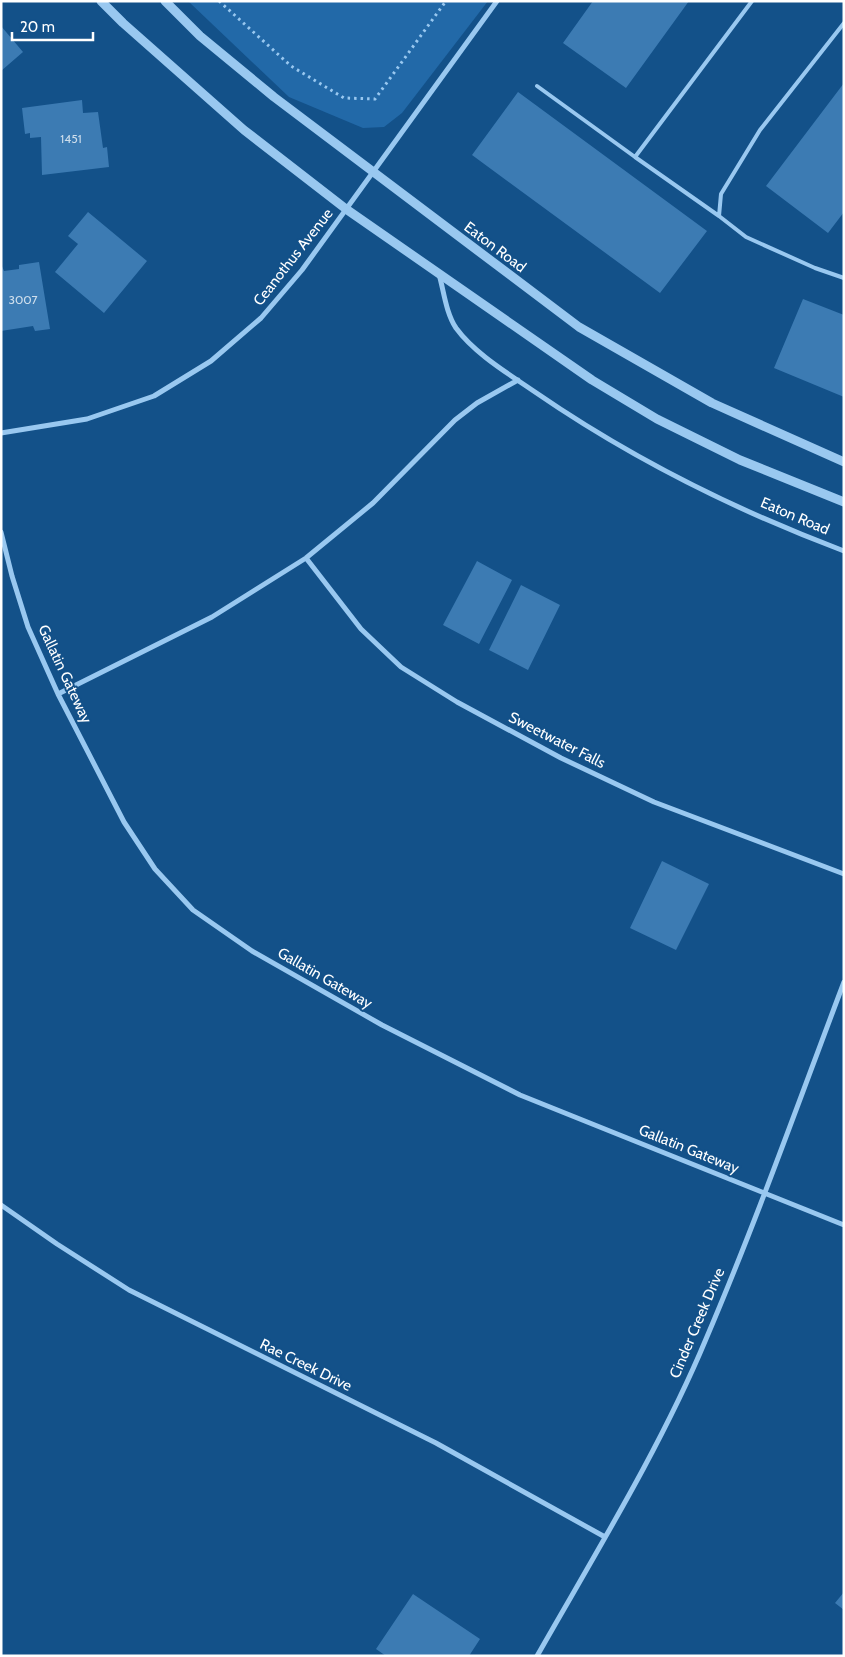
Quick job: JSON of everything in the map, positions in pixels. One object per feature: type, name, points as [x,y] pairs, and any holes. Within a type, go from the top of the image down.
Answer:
[{"type":"street","name":"Eaton Road","points":[[101,1],[123,23],[244,130],[346,209],[592,380],[657,419],[740,460],[844,502]]},
{"type":"street","name":"Eaton Road","points":[[165,1],[200,36],[274,97],[579,327],[712,403],[844,462]]},
{"type":"street","name":"Ceanothus Avenue","points":[[1,433],[87,419],[154,396],[211,361],[261,318],[302,270],[497,1]]},
{"type":"street","name":"Eaton Road","points":[[439,274],[451,318],[457,329],[476,348],[518,380],[601,435],[664,470],[739,508],[844,551]]},
{"type":"street","points":[[58,694],[212,617],[306,558],[373,503],[455,420],[478,403],[518,380]]},
{"type":"street","name":"Gallatin Gateway","points":[[1,532],[28,627],[58,694],[124,822],[155,868],[200,915],[252,952],[382,1025],[520,1095],[844,1225]]},
{"type":"street","name":"Sweetwater Falls","points":[[306,558],[361,629],[401,667],[457,702],[560,758],[654,802],[844,874]]},
{"type":"street","name":"Cinder Creek Drive","points":[[537,1656],[605,1537],[674,1407],[706,1340],[844,982]]},
{"type":"street","name":"Rae Creek Drive","points":[[1,1205],[57,1244],[129,1290],[436,1443],[605,1537]]},
{"type":"lane","points":[[634,157],[752,1]]},
{"type":"lane","points":[[719,216],[721,194],[760,130],[844,23]]},
{"type":"lane","points":[[537,86],[746,237],[815,268],[844,278]]},
{"type":"path","points":[[219,1],[291,66],[344,98],[375,99],[446,1]]},
{"type":"shaded area","points":[[188,1],[488,1],[402,113],[384,127],[363,128],[289,97]]},
{"type":"building","points":[[593,1],[689,1],[626,88],[563,43]]},
{"type":"building","points":[[1,26],[23,52],[1,71]]},
{"type":"building","points":[[844,83],[844,212],[828,233],[766,186]]},
{"type":"building","points":[[518,92],[707,231],[660,293],[472,155]]},
{"type":"building","points":[[82,100],[83,113],[98,112],[103,148],[107,147],[109,167],[42,175],[41,137],[30,138],[30,133],[25,134],[22,108]]},
{"type":"building","points":[[88,212],[147,261],[104,313],[55,272],[78,244],[68,236]]},
{"type":"building","points":[[39,262],[50,329],[35,331],[33,326],[1,331],[1,264],[4,271],[19,269],[19,265]]},
{"type":"building","points":[[803,299],[844,315],[844,397],[774,368]]},
{"type":"building","points":[[477,561],[512,580],[479,644],[443,625]]},
{"type":"building","points":[[521,585],[560,605],[528,670],[489,650]]},
{"type":"building","points":[[662,861],[709,884],[676,950],[630,928]]},
{"type":"building","points":[[844,1592],[844,1610],[835,1603]]},
{"type":"building","points":[[413,1594],[480,1639],[469,1656],[386,1656],[376,1649]]}]
